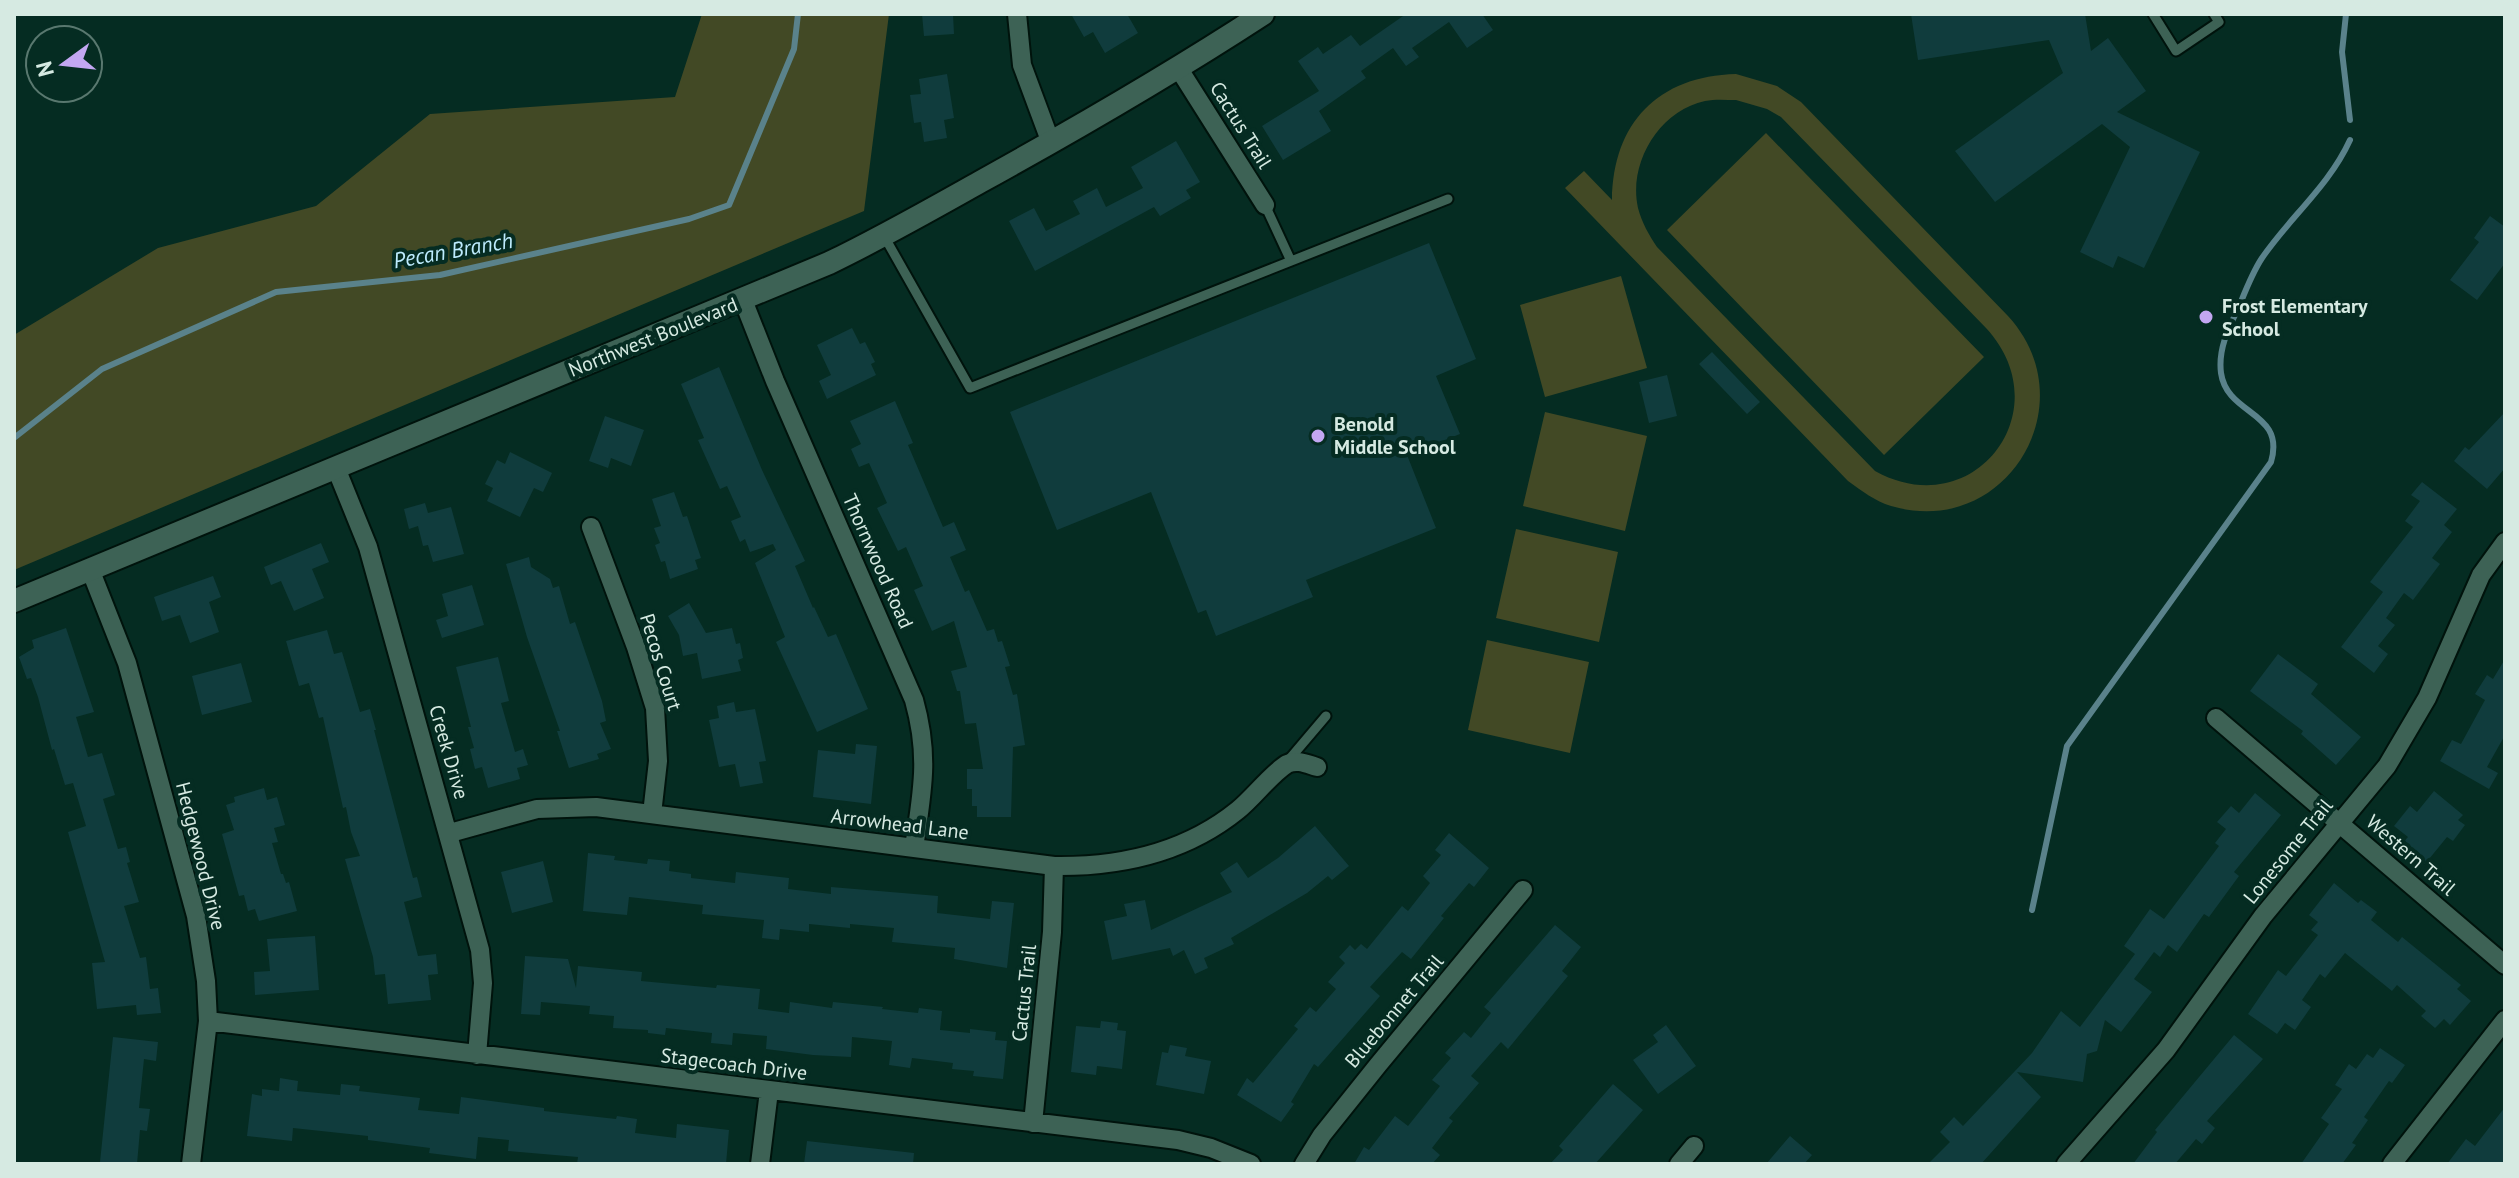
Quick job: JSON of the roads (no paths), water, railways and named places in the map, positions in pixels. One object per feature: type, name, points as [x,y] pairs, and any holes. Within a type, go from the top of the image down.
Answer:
[{"type":"street","points":[[1017,14],[1022,65],[1051,143]]},
{"type":"street","name":"Northwest Boulevard","points":[[14,601],[743,300],[884,236],[1179,69],[1263,14]]},
{"type":"street","name":"Cactus Trail","points":[[1179,69],[1265,205]]},
{"type":"street","name":"Thornwood Road","points":[[743,300],[775,381],[914,700],[925,749],[925,772],[914,848]]},
{"type":"street","name":"Creek Drive","points":[[336,468],[368,547],[450,833],[480,950],[483,983],[477,1055]]},
{"type":"street","name":"Pecos Court","points":[[591,527],[636,647],[655,708],[658,761],[652,814]]},
{"type":"street","name":"Lonesome Trail","points":[[2066,1164],[2166,1050],[2263,916],[2387,766],[2427,698],[2481,575],[2505,542]]},
{"type":"street","name":"Hedgewood Drive","points":[[90,569],[127,663],[192,902],[206,981],[208,1021],[191,1164]]},
{"type":"street","name":"Western Trail","points":[[2216,718],[2505,965]]},
{"type":"street","points":[[1284,766],[1299,761],[1317,767]]},
{"type":"street","name":"Arrowhead Lane","points":[[450,833],[537,809],[596,807],[1054,866],[1124,862],[1169,849],[1215,827],[1255,796],[1284,766]]},
{"type":"street","name":"Cactus Trail","points":[[1033,1123],[1052,932],[1054,866]]},
{"type":"street","name":"Bluebonnet Trail","points":[[1304,1164],[1322,1135],[1523,890]]},
{"type":"street","points":[[2392,1164],[2505,1020]]},
{"type":"street","name":"Stagecoach Drive","points":[[208,1021],[1178,1140],[1211,1148],[1251,1164]]},
{"type":"street","points":[[760,1164],[769,1091]]},
{"type":"street","points":[[1679,1164],[1694,1146]]},
{"type":"lane","points":[[2153,14],[2176,51],[2219,22],[2214,14]]},
{"type":"lane","points":[[884,236],[970,388],[1448,199]]},
{"type":"lane","points":[[1265,205],[1291,261]]},
{"type":"lane","points":[[1284,766],[1326,716]]},
{"type":"waterway","name":"Pecan Branch","points":[[14,438],[102,369],[276,292],[440,275],[689,219],[729,205],[794,49],[798,14]]},
{"type":"waterway","points":[[2346,14],[2342,52],[2350,120]]},
{"type":"waterway","points":[[2032,910],[2067,746],[2271,462],[2273,445],[2270,433],[2225,387],[2220,364],[2222,348],[2258,264],[2320,187],[2350,140]]},
{"type":"place","name":"Frost Elementary School","points":[[2206,317]]},
{"type":"place","name":"Benold Middle School","points":[[1318,436]]}]
